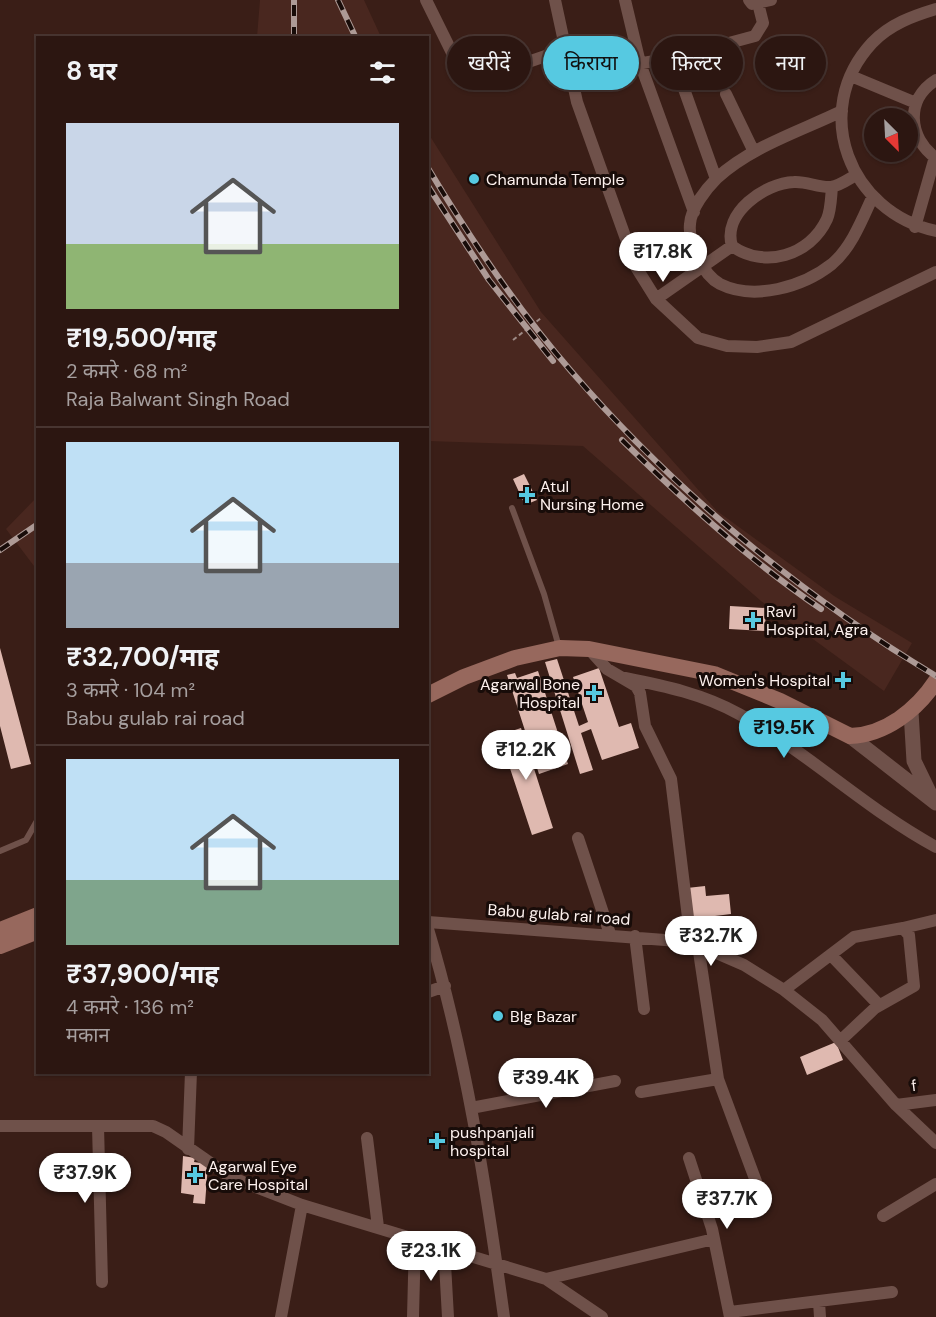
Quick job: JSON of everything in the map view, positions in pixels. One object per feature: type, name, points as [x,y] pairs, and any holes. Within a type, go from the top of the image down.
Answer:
[{"type":"main road","points":[[429,694],[464,677],[505,662],[560,648],[589,650],[714,674],[780,701],[850,736],[869,734],[911,712],[932,687]]},
{"type":"main road","points":[[0,930],[34,924]]},
{"type":"main road","points":[[0,946],[34,924]]},
{"type":"street","points":[[426,0],[467,83],[543,57]]},
{"type":"street","points":[[555,0],[563,36]]},
{"type":"street","points":[[625,0],[640,63],[694,212]]},
{"type":"street","points":[[743,39],[759,35],[763,23],[759,1]]},
{"type":"street","points":[[936,9],[903,19],[872,43],[851,76],[842,111],[847,155],[856,175],[872,198],[892,215],[915,227],[936,231]]},
{"type":"street","points":[[640,63],[651,61]]},
{"type":"street","points":[[851,76],[916,103]]},
{"type":"street","points":[[915,227],[935,158],[923,147],[915,134],[913,118],[916,103],[923,90],[936,80]]},
{"type":"street","points":[[574,90],[636,267],[656,299],[698,338],[727,346],[758,347],[791,342],[936,272]]},
{"type":"street","points":[[684,90],[716,179]]},
{"type":"street","points":[[726,94],[754,152]]},
{"type":"street","points":[[842,111],[754,152],[716,179],[694,212],[690,227],[703,267],[720,284],[759,293],[793,285],[832,264],[855,234],[872,198]]},
{"type":"street","points":[[832,187],[828,217],[819,232],[798,250],[767,259],[742,254],[732,246],[730,228],[739,212],[765,190],[777,184],[796,182],[832,187],[856,175]]},
{"type":"street","points":[[656,299],[732,246]]},
{"type":"street","points":[[589,650],[607,669],[626,678],[684,691],[737,713],[792,746],[900,828],[936,847]]},
{"type":"street","points":[[626,678],[640,693],[645,726],[673,786],[695,943],[718,1079],[761,1195]]},
{"type":"street","points":[[911,712],[914,761],[935,802]]},
{"type":"street","points":[[850,736],[935,802]]},
{"type":"street","points":[[578,838],[610,934]]},
{"type":"street","points":[[784,990],[854,938],[936,920]]},
{"type":"street","name":"Babu gulab rai road","points":[[429,922],[610,934],[695,943],[744,965],[784,990],[841,1040],[896,1105],[936,1143]]},
{"type":"street","points":[[841,1040],[879,1005],[913,988],[915,984],[909,935],[903,928]]},
{"type":"street","points":[[429,932],[445,986],[471,1108],[504,1317]]},
{"type":"street","points":[[635,936],[644,1009]]},
{"type":"street","points":[[831,955],[879,1005]]},
{"type":"street","points":[[429,992],[445,986]]},
{"type":"street","points":[[188,1149],[191,1074]]},
{"type":"street","points":[[641,1092],[718,1079]]},
{"type":"street","points":[[471,1108],[615,1081]]},
{"type":"street","name":"f","points":[[896,1105],[936,1100]]},
{"type":"street","points":[[0,1126],[153,1126],[166,1132],[229,1176],[302,1205],[497,1262],[546,1279],[602,1317]]},
{"type":"street","points":[[98,1126],[102,1282]]},
{"type":"street","points":[[367,1138],[378,1227]]},
{"type":"street","points":[[689,1158],[714,1239],[730,1315],[892,1292]]},
{"type":"street","points":[[883,1216],[936,1184]]},
{"type":"street","points":[[281,1317],[302,1205]]},
{"type":"street","points":[[413,1317],[415,1238]]},
{"type":"street","points":[[546,1279],[714,1239]]},
{"type":"street","points":[[444,1246],[448,1317]]},
{"type":"street","points":[[819,1302],[820,1317]]},
{"type":"lane","points":[[512,508],[544,594],[560,648]]},
{"type":"lane","points":[[0,851],[26,840],[36,822]]},
{"type":"path","points":[[513,340],[541,318]]},
{"type":"shaded area","points":[[260,0],[364,0],[381,36],[257,36]]},
{"type":"shaded area","points":[[429,135],[541,312],[717,511],[834,596],[912,643],[884,691],[761,601],[583,446],[429,441]]},
{"type":"shaded area","points":[[36,498],[36,569],[6,529]]},
{"type":"building","points":[[524,474],[537,500],[525,505],[513,479]]},
{"type":"building","points":[[730,606],[766,608],[765,631],[729,629]]},
{"type":"building","points":[[0,648],[31,764],[11,769],[0,726]]},
{"type":"building","points":[[557,659],[579,726],[588,722],[573,677],[599,668],[619,727],[631,723],[639,748],[602,760],[591,729],[581,733],[593,770],[580,774],[545,662]]},
{"type":"building","points":[[538,671],[568,764],[539,774],[507,675],[515,673],[517,678]]},
{"type":"building","points":[[521,728],[553,828],[532,835],[499,735]]},
{"type":"building","points":[[705,886],[706,896],[729,894],[731,914],[707,917],[708,921],[691,923],[687,888]]},
{"type":"building","points":[[836,1042],[843,1060],[807,1075],[800,1057]]},
{"type":"building","points":[[183,1156],[195,1158],[194,1162],[208,1164],[205,1204],[193,1203],[194,1195],[181,1193]]},
{"type":"railway","points":[[294,0],[294,36]]},
{"type":"railway","points":[[338,0],[355,36]]},
{"type":"railway","points":[[429,170],[477,247],[532,323],[571,371],[652,458],[696,499],[788,576],[886,645],[936,676]]},
{"type":"railway","points":[[429,188],[489,280],[553,361]]},
{"type":"railway","points":[[622,440],[718,529],[821,609]]},
{"type":"railway","points":[[0,550],[36,525]]},
{"type":"place","name":"Chamunda Temple","points":[[474,179]]},
{"type":"place","name":"Atul Nursing Home","points":[[527,495]]},
{"type":"place","name":"Ravi Hospital, Agra","points":[[753,620]]},
{"type":"place","name":"Women's Hospital","points":[[843,680]]},
{"type":"place","name":"Agarwal Bone Hospital","points":[[594,693]]},
{"type":"place","name":"BIg Bazar","points":[[498,1016]]},
{"type":"place","name":"pushpanjali hospital","points":[[437,1141]]},
{"type":"place","name":"Agarwal Eye Care Hospital","points":[[195,1175]]}]
